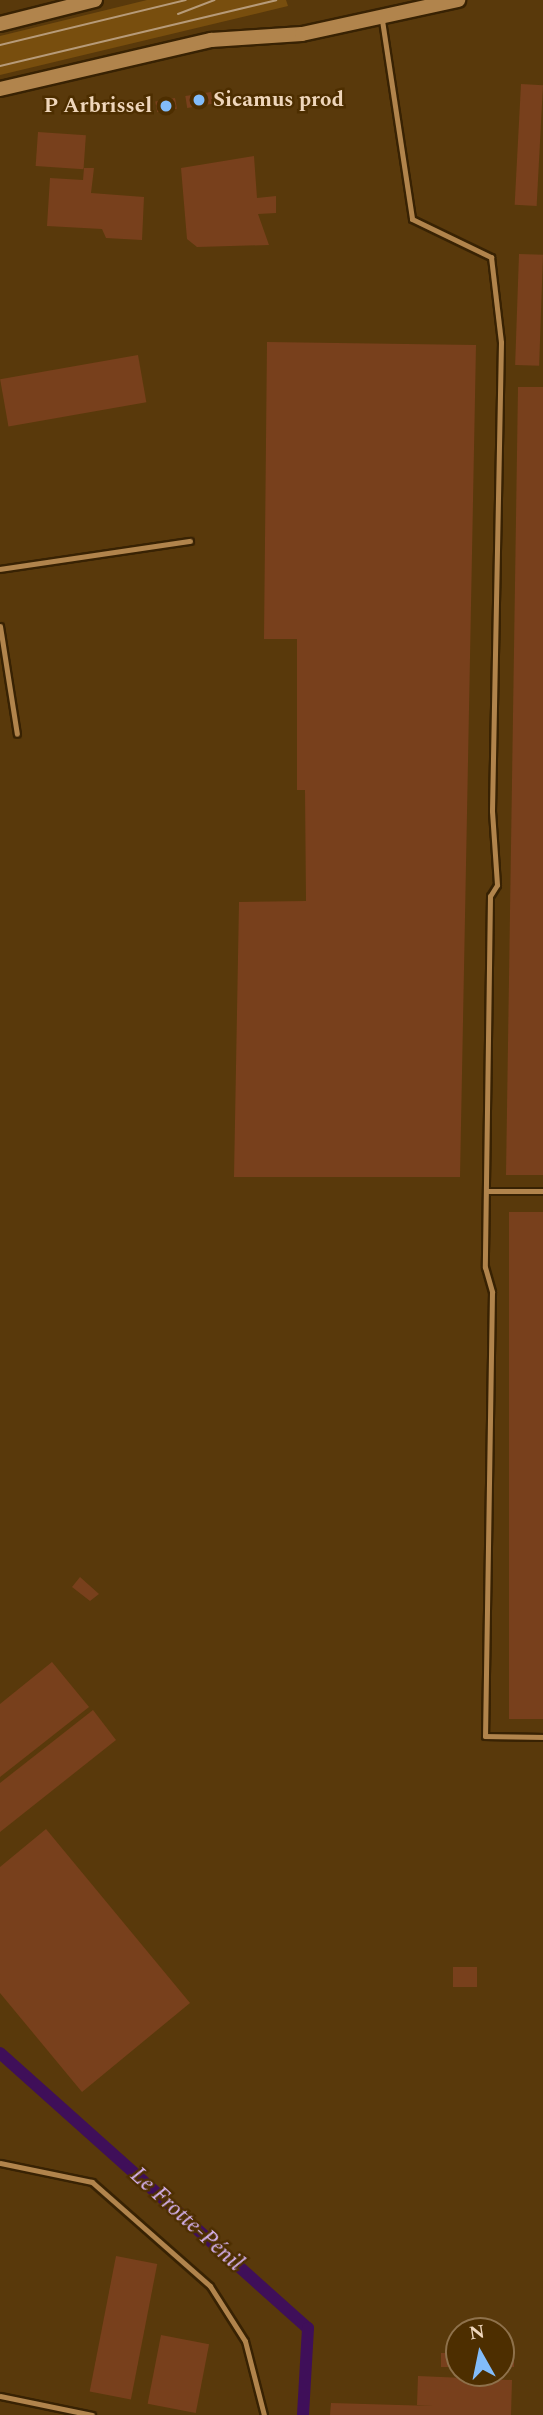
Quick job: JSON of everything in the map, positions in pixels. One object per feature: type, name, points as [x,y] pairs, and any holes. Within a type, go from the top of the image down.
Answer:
[{"type":"street","points":[[0,24],[95,0]]},
{"type":"street","points":[[0,89],[211,40],[302,34],[458,0]]},
{"type":"lane","points":[[382,17],[412,219],[491,257],[501,342],[492,811],[497,885],[490,896],[485,1267],[492,1292],[485,1736],[543,1737]]},
{"type":"lane","points":[[0,569],[190,541]]},
{"type":"lane","points":[[0,626],[17,734]]},
{"type":"lane","points":[[486,1191],[543,1191]]},
{"type":"lane","points":[[0,2163],[92,2182],[210,2286],[245,2342],[264,2415]]},
{"type":"lane","points":[[0,2396],[92,2415]]},
{"type":"shaded area","points":[[147,0],[286,0],[288,6],[0,75],[0,36]]},
{"type":"building","points":[[521,84],[543,85],[537,206],[515,205]]},
{"type":"building","name":"Sicamus prod","points":[[211,92],[213,104],[187,108],[185,96]]},
{"type":"building","name":"P Arbrissel","points":[[175,98],[177,109],[157,112],[155,101]]},
{"type":"building","points":[[38,132],[86,135],[84,169],[36,166]]},
{"type":"building","points":[[254,156],[257,198],[276,196],[276,213],[258,214],[269,245],[197,247],[187,239],[181,168]]},
{"type":"building","points":[[84,168],[94,168],[91,193],[144,197],[142,240],[106,238],[102,229],[47,226],[50,178],[83,180]]},
{"type":"building","points":[[519,254],[543,255],[539,366],[515,365]]},
{"type":"building","points":[[267,342],[476,345],[460,1177],[234,1177],[239,902],[306,901],[305,790],[297,790],[297,639],[264,639]]},
{"type":"building","points":[[138,355],[146,402],[8,427],[0,379]]},
{"type":"building","points":[[518,387],[543,387],[543,1175],[506,1175]]},
{"type":"building","points":[[509,1212],[543,1212],[543,1719],[509,1719]]},
{"type":"building","points":[[80,1577],[99,1594],[90,1601],[72,1587]]},
{"type":"building","points":[[52,1662],[89,1707],[0,1777],[0,1704]]},
{"type":"building","points":[[93,1710],[116,1740],[0,1832],[0,1783]]},
{"type":"building","points":[[46,1829],[190,2003],[82,2092],[0,1993],[0,1867]]},
{"type":"building","points":[[453,1967],[477,1967],[477,1987],[453,1987]]},
{"type":"building","points":[[116,2256],[157,2264],[131,2399],[90,2391]]},
{"type":"building","points":[[161,2335],[209,2344],[196,2413],[148,2404]]},
{"type":"building","points":[[441,2353],[445,2353],[445,2367],[441,2367]]},
{"type":"building","points":[[418,2376],[445,2377],[445,2387],[512,2387],[511,2415],[330,2415],[331,2403],[433,2406],[417,2405]]},
{"type":"waterway","name":"Le Frotte-Pénil","points":[[0,2053],[308,2328],[303,2415]]},
{"type":"tram line","points":[[0,45],[186,0]]},
{"type":"tram line","points":[[178,14],[214,0]]},
{"type":"tram line","points":[[0,66],[276,0]]},
{"type":"place","name":"Sicamus prod","points":[[199,100]]},
{"type":"place","name":"P Arbrissel","points":[[166,106]]}]
